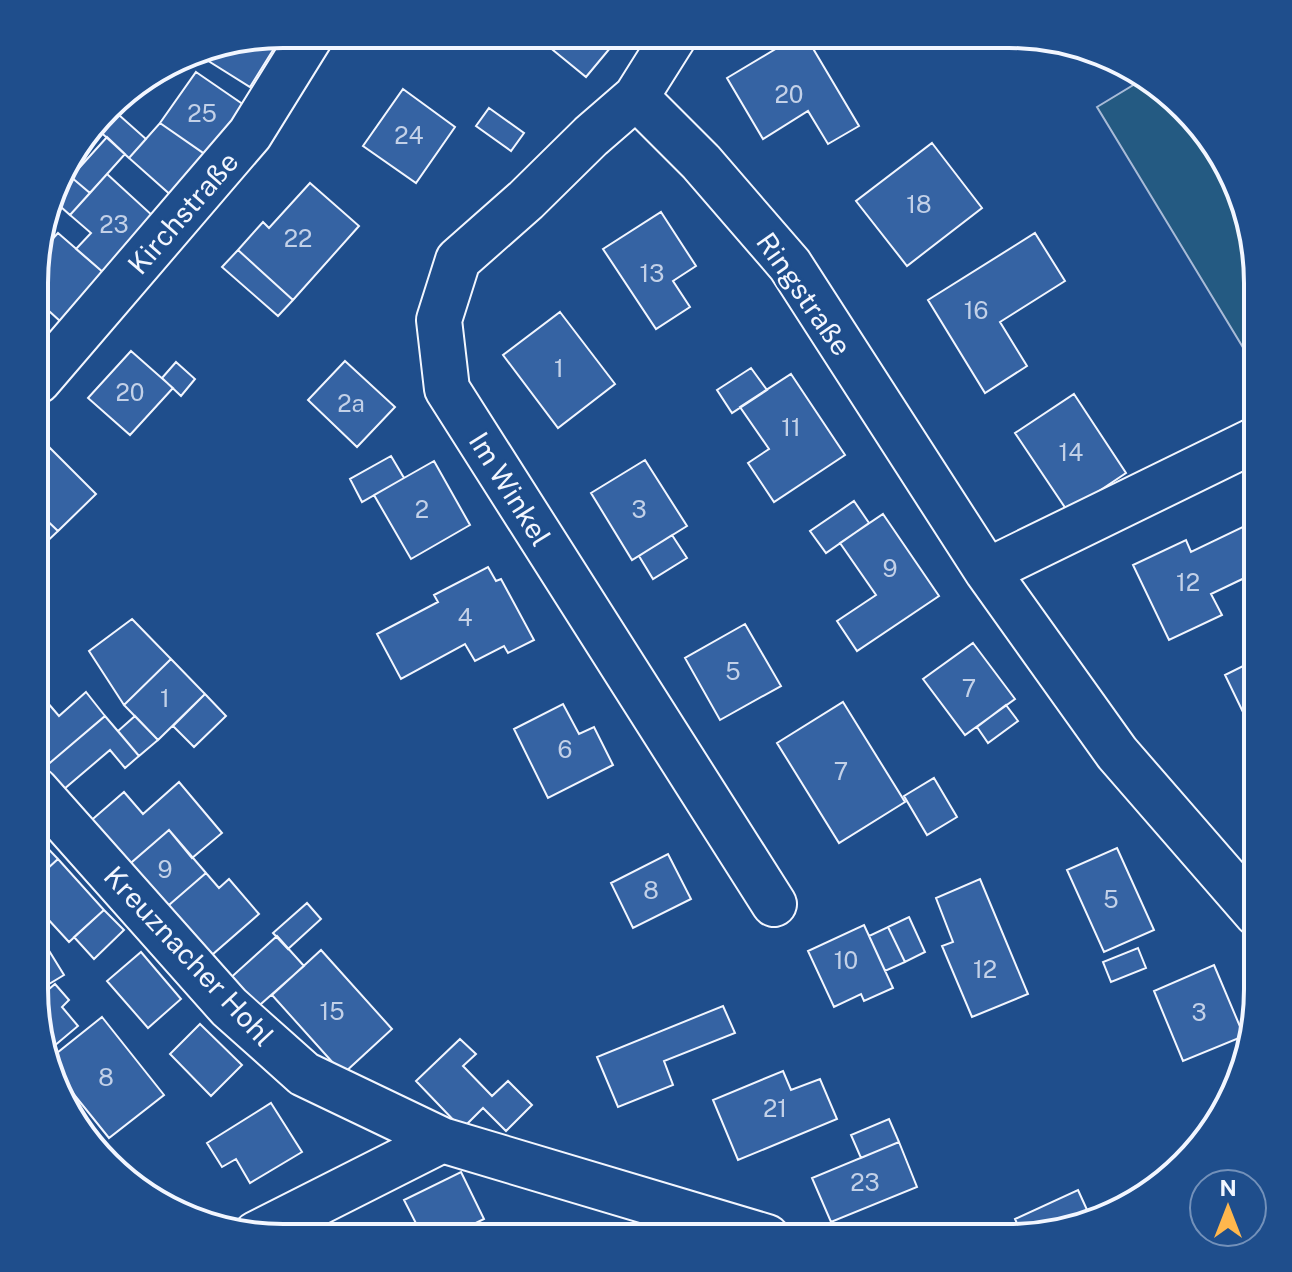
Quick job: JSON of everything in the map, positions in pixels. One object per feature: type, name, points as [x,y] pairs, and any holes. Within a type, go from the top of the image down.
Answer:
[{"type":"street","points":[[636,97],[667,48]]},
{"type":"street","name":"Kirchstraße","points":[[48,369],[250,134],[303,49]]},
{"type":"street","name":"Ringstraße","points":[[636,97],[701,162],[790,265],[987,571],[1117,753],[1243,898]]},
{"type":"street","name":"Im Winkel","points":[[636,97],[458,260],[439,320],[447,389],[774,904]]},
{"type":"street","points":[[987,571],[1243,446]]},
{"type":"street","name":"Kreuznacher Hohl","points":[[49,804],[229,1007],[304,1074],[442,1140],[698,1223]]},
{"type":"street","points":[[278,1223],[442,1140]]},
{"type":"shaded area","points":[[1134,85],[1175,117],[1195,140],[1220,179],[1239,237],[1243,268],[1243,347],[1097,107]]},
{"type":"building","points":[[777,48],[813,48],[859,126],[828,144],[808,111],[763,139],[727,78]]},
{"type":"building","points":[[274,49],[250,87],[207,60]]},
{"type":"building","points":[[551,49],[610,49],[586,77]]},
{"type":"building","points":[[196,72],[244,105],[209,157],[160,123]]},
{"type":"building","points":[[403,89],[455,127],[416,183],[363,146]]},
{"type":"building","points":[[489,108],[524,133],[511,151],[476,126]]},
{"type":"building","points":[[119,115],[146,139],[129,158],[102,134]]},
{"type":"building","points":[[160,123],[209,157],[173,197],[129,158]]},
{"type":"building","points":[[107,137],[125,154],[90,193],[73,179]]},
{"type":"building","points":[[932,143],[982,208],[907,266],[856,201]]},
{"type":"building","points":[[107,174],[154,217],[104,273],[76,249],[91,233],[70,215]]},
{"type":"building","points":[[73,179],[90,193],[70,215],[61,207]]},
{"type":"building","points":[[310,183],[359,226],[293,300],[238,250],[263,222],[269,228]]},
{"type":"building","points":[[661,212],[696,266],[673,281],[690,307],[656,329],[603,249]]},
{"type":"building","points":[[58,233],[104,273],[60,321],[48,310],[53,239]]},
{"type":"building","points":[[1035,233],[1065,281],[1000,322],[1027,366],[985,393],[928,300]]},
{"type":"building","points":[[238,250],[293,300],[278,316],[222,267]]},
{"type":"building","points":[[560,312],[615,384],[558,428],[503,355]]},
{"type":"building","points":[[131,351],[173,388],[130,435],[88,398]]},
{"type":"building","points":[[345,361],[395,407],[357,447],[308,400]]},
{"type":"building","points":[[176,362],[195,379],[181,396],[162,378]]},
{"type":"building","points":[[751,368],[767,390],[732,413],[717,390]]},
{"type":"building","points":[[791,374],[845,455],[774,502],[748,463],[769,449],[740,407]]},
{"type":"building","points":[[1074,394],[1126,473],[1068,512],[1015,433]]},
{"type":"building","points":[[50,448],[96,494],[58,531],[48,522]]},
{"type":"building","points":[[391,456],[404,478],[362,502],[350,479]]},
{"type":"building","points":[[645,460],[687,526],[632,560],[591,493]]},
{"type":"building","points":[[434,461],[470,525],[411,559],[374,495]]},
{"type":"building","points":[[854,501],[869,523],[826,553],[810,531]]},
{"type":"building","points":[[883,514],[939,596],[857,651],[837,621],[876,595],[840,543]]},
{"type":"building","points":[[48,522],[58,531],[48,540]]},
{"type":"building","points":[[1243,527],[1243,579],[1211,594],[1222,615],[1169,640],[1133,565],[1186,540],[1191,552]]},
{"type":"building","points":[[672,535],[687,558],[653,579],[639,556]]},
{"type":"building","points":[[488,567],[496,581],[501,579],[534,640],[508,653],[504,646],[475,661],[465,644],[401,679],[377,634],[438,602],[434,595]]},
{"type":"building","points":[[132,619],[171,659],[124,705],[89,651]]},
{"type":"building","points":[[745,624],[781,686],[720,720],[685,658]]},
{"type":"building","points":[[973,643],[1015,699],[965,735],[923,679]]},
{"type":"building","points":[[171,659],[205,694],[158,740],[124,705]]},
{"type":"building","points":[[1243,666],[1243,712],[1225,675]]},
{"type":"building","points":[[86,692],[105,716],[49,764],[49,704],[59,716]]},
{"type":"building","points":[[205,694],[226,716],[194,747],[173,726]]},
{"type":"building","points":[[843,702],[905,802],[839,843],[777,743]]},
{"type":"building","points":[[563,704],[579,734],[594,727],[613,765],[548,798],[514,729]]},
{"type":"building","points":[[1006,705],[1018,721],[988,743],[977,727]]},
{"type":"building","points":[[105,716],[139,756],[125,768],[110,750],[57,795],[49,785],[49,764]]},
{"type":"building","points":[[135,716],[158,740],[139,756],[118,731]]},
{"type":"building","points":[[934,778],[957,817],[927,835],[904,796]]},
{"type":"building","points":[[179,782],[222,833],[192,858],[169,830],[125,868],[87,824],[124,792],[143,814]]},
{"type":"building","points":[[169,830],[206,873],[162,911],[125,868]]},
{"type":"building","points":[[1117,848],[1154,930],[1104,952],[1067,870]]},
{"type":"building","points":[[49,849],[58,859],[49,867]]},
{"type":"building","points":[[668,854],[691,899],[633,928],[611,883]]},
{"type":"building","points":[[58,859],[104,910],[69,942],[49,920],[49,867]]},
{"type":"building","points":[[206,873],[219,888],[229,879],[259,914],[205,961],[162,911]]},
{"type":"building","points":[[980,879],[1028,994],[972,1017],[942,946],[953,942],[936,898]]},
{"type":"building","points":[[307,903],[321,919],[288,949],[273,933]]},
{"type":"building","points":[[104,910],[124,930],[94,959],[74,937]]},
{"type":"building","points":[[909,917],[925,952],[905,962],[888,927]]},
{"type":"building","points":[[864,925],[893,988],[864,1001],[861,994],[834,1007],[808,951]]},
{"type":"building","points":[[888,927],[905,962],[885,971],[869,936]]},
{"type":"building","points":[[277,936],[304,966],[253,1011],[227,981]]},
{"type":"building","points":[[1138,948],[1146,968],[1111,982],[1103,962]]},
{"type":"building","points":[[321,950],[392,1029],[343,1074],[272,995]]},
{"type":"building","points":[[49,951],[64,975],[49,984]]},
{"type":"building","points":[[141,952],[181,999],[148,1028],[107,981]]},
{"type":"building","points":[[1214,965],[1240,1027],[1238,1038],[1183,1061],[1154,991]]},
{"type":"building","points":[[55,984],[69,1000],[62,1007],[78,1026],[55,1045],[50,1019],[49,989]]},
{"type":"building","points":[[723,1006],[735,1033],[664,1061],[673,1085],[618,1107],[597,1057]]},
{"type":"building","points":[[102,1017],[164,1095],[109,1138],[74,1095],[57,1053]]},
{"type":"building","points":[[200,1024],[242,1065],[211,1096],[170,1054]]},
{"type":"building","points":[[460,1039],[476,1054],[463,1066],[492,1096],[508,1081],[532,1105],[506,1131],[483,1108],[462,1129],[416,1081]]},
{"type":"building","points":[[783,1071],[791,1090],[820,1079],[837,1119],[738,1160],[713,1100]]},
{"type":"building","points":[[271,1103],[302,1152],[250,1183],[236,1159],[222,1167],[207,1143]]},
{"type":"building","points":[[889,1119],[899,1142],[861,1158],[851,1135]]},
{"type":"building","points":[[899,1142],[917,1187],[831,1222],[812,1178]]},
{"type":"building","points":[[461,1172],[484,1219],[476,1223],[416,1223],[404,1200]]},
{"type":"building","points":[[1078,1190],[1087,1211],[1024,1223],[1017,1223],[1015,1219]]}]
